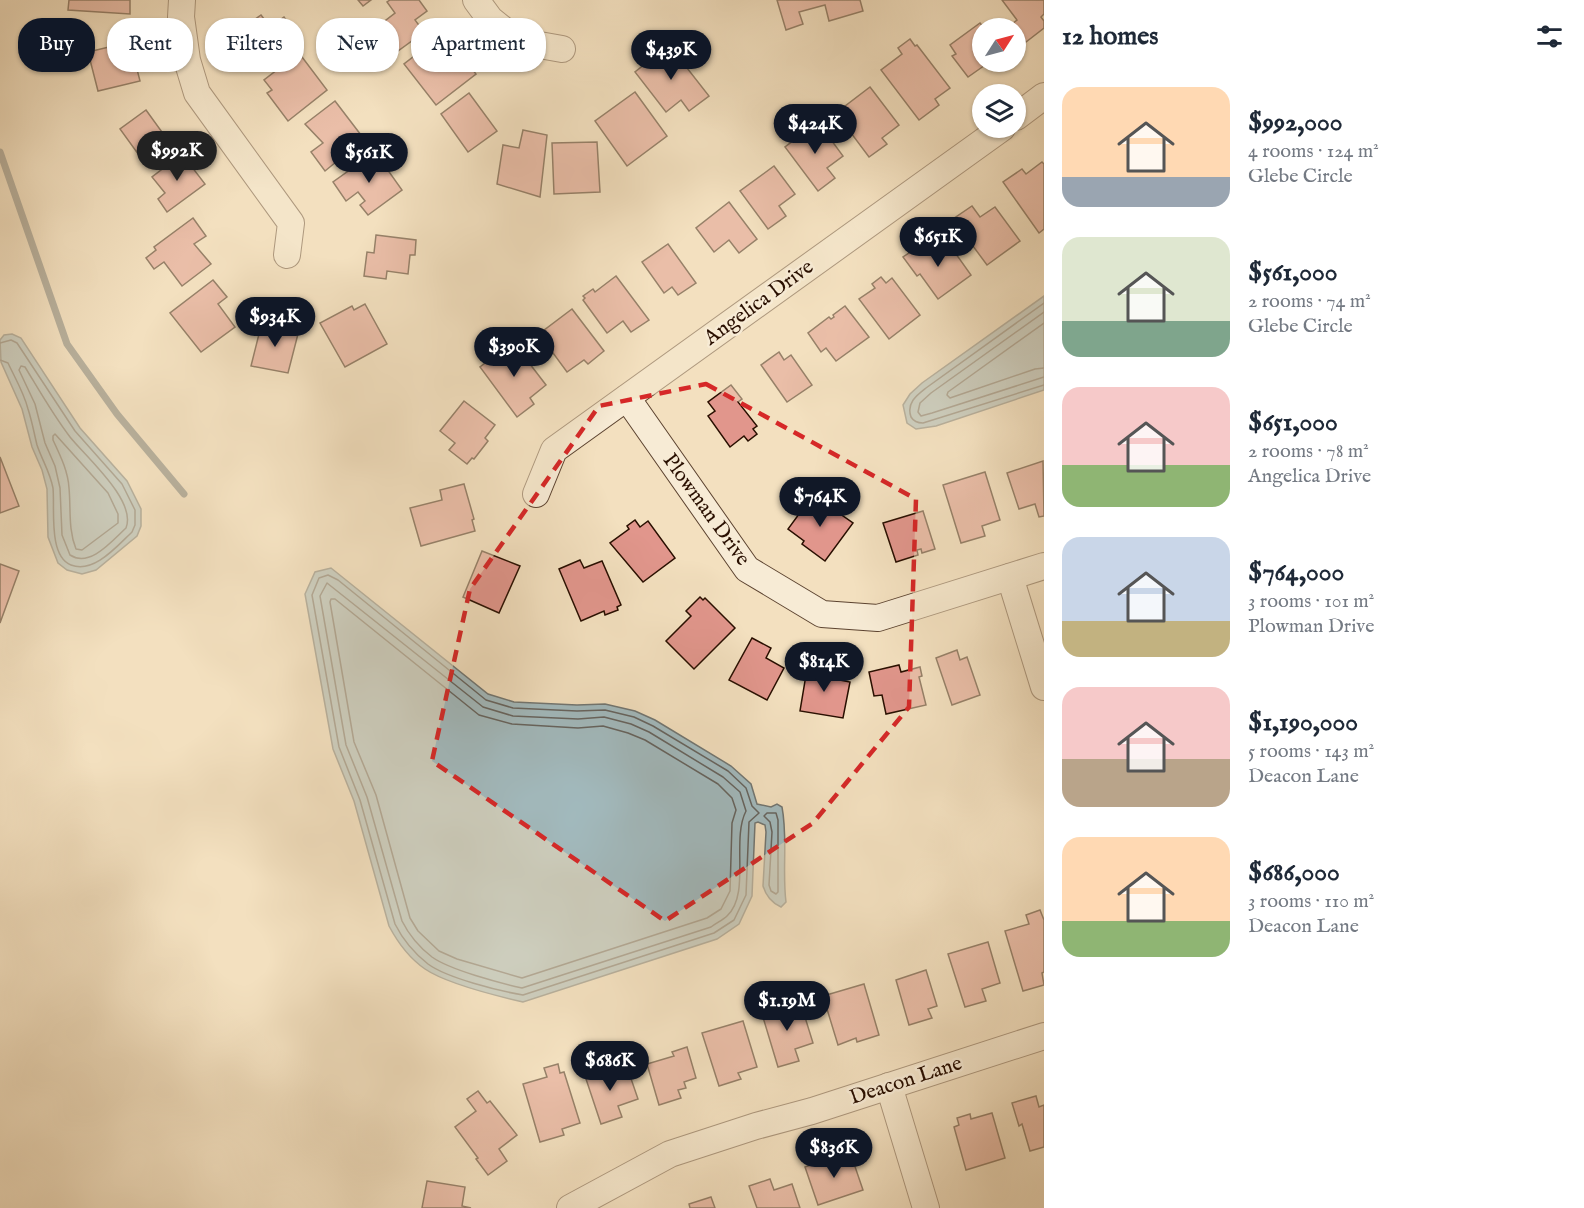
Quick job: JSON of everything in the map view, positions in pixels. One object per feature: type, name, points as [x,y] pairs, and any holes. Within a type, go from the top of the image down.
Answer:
[{"type":"street","points":[[182,0],[181,17],[187,60],[197,93],[291,224],[287,255]]},
{"type":"street","points":[[476,0],[490,19],[517,41],[562,49]]},
{"type":"street","points":[[1026,110],[1044,96]]},
{"type":"street","name":"Angelica Drive","points":[[536,494],[554,450],[988,138]]},
{"type":"street","name":"Plowman Drive","points":[[627,398],[747,569],[822,614],[878,618],[1044,566]]},
{"type":"street","points":[[1010,578],[1044,687]]},
{"type":"street","name":"Deacon Lane","points":[[570,1208],[670,1154],[1044,1036]]},
{"type":"street","points":[[889,1086],[926,1208]]},
{"type":"highlighted area","points":[[706,384],[916,499],[909,707],[813,823],[665,921],[432,761],[470,589],[599,406]]},
{"type":"water","points":[[1044,296],[1044,390],[936,426],[916,429],[907,423],[903,405],[910,394]]},
{"type":"water","points":[[12,334],[21,338],[80,428],[127,481],[141,509],[141,526],[137,536],[96,570],[82,574],[67,570],[58,563],[48,537],[47,489],[42,470],[32,447],[22,409],[1,362],[0,340],[4,335]]},
{"type":"water","points":[[331,568],[488,694],[514,702],[605,704],[635,711],[655,720],[731,766],[751,784],[757,804],[771,807],[777,804],[782,807],[785,831],[786,902],[781,907],[775,903],[763,886],[766,832],[765,825],[758,822],[755,823],[752,896],[739,924],[717,939],[523,1002],[459,984],[425,969],[404,950],[389,926],[354,801],[333,749],[305,594],[315,572]]},
{"type":"building","points":[[69,0],[130,0],[130,14],[68,10]]},
{"type":"building","points":[[358,0],[371,0],[363,6]]},
{"type":"building","points":[[390,0],[419,0],[427,11],[418,18],[411,18],[411,41],[399,50],[399,18],[389,18],[395,13],[387,2]]},
{"type":"building","points":[[777,0],[860,0],[863,11],[829,21],[825,5],[799,12],[803,24],[786,30]]},
{"type":"building","points":[[1002,0],[1044,0],[1044,14],[1041,17],[1044,21],[1044,28],[1026,42],[1026,18],[1016,18]]},
{"type":"building","points":[[972,29],[972,72],[975,72],[968,77],[952,56],[956,54],[950,45]]},
{"type":"building","points":[[910,39],[950,88],[935,99],[939,105],[919,120],[881,70],[902,54],[898,48]]},
{"type":"building","points":[[669,45],[709,96],[689,111],[681,100],[666,112],[635,72]]},
{"type":"building","points":[[107,47],[107,72],[138,72],[140,81],[98,91],[93,72],[95,72],[95,50]]},
{"type":"building","points":[[411,59],[411,72],[474,72],[476,74],[436,105],[404,64]]},
{"type":"building","points":[[304,60],[327,90],[288,121],[267,93],[272,90],[264,80],[274,72],[304,72]]},
{"type":"building","points":[[870,87],[899,125],[882,138],[887,144],[869,157],[836,113]]},
{"type":"building","points":[[635,92],[667,136],[627,166],[595,121]]},
{"type":"building","points":[[469,93],[497,131],[468,152],[441,114]]},
{"type":"building","points":[[335,101],[364,139],[325,171],[311,152],[323,143],[305,124]]},
{"type":"building","points":[[146,110],[167,139],[141,158],[120,129]]},
{"type":"building","points":[[818,122],[843,156],[827,168],[835,178],[818,191],[785,147]]},
{"type":"building","points":[[523,130],[547,135],[540,197],[497,184],[503,145],[519,148]]},
{"type":"building","points":[[597,142],[600,192],[554,194],[552,143]]},
{"type":"building","points":[[375,152],[402,190],[368,215],[360,205],[365,201],[358,192],[346,201],[333,182]]},
{"type":"building","points":[[182,154],[205,184],[167,212],[158,199],[165,193],[152,177]]},
{"type":"building","points":[[1042,162],[1044,164],[1044,229],[1039,233],[1003,182],[1022,169],[1026,174]]},
{"type":"building","points":[[774,166],[795,194],[779,206],[786,216],[768,229],[740,191]]},
{"type":"building","points":[[729,202],[757,239],[739,253],[729,240],[714,252],[696,228]]},
{"type":"building","points":[[972,206],[980,217],[995,207],[1020,241],[987,265],[953,219]]},
{"type":"building","points":[[193,218],[206,236],[194,244],[211,264],[182,286],[164,262],[154,269],[146,258],[156,250],[154,247]]},
{"type":"building","points":[[376,235],[416,240],[415,255],[410,255],[408,274],[387,271],[386,279],[364,276],[367,252],[374,253]]},
{"type":"building","points":[[925,242],[933,253],[939,249],[942,253],[951,247],[971,275],[938,299],[920,274],[917,276],[903,257]]},
{"type":"building","points":[[668,244],[696,283],[678,295],[672,287],[664,293],[642,262]]},
{"type":"building","points":[[616,276],[649,320],[631,332],[623,321],[607,333],[583,300],[585,298],[583,296],[593,289],[595,292]]},
{"type":"building","points":[[881,277],[886,283],[892,278],[920,315],[889,339],[859,299],[875,288],[872,284]]},
{"type":"building","points":[[213,280],[227,297],[218,304],[235,327],[201,352],[170,313]]},
{"type":"building","points":[[365,304],[387,344],[345,367],[320,323],[352,306],[354,310]]},
{"type":"building","points":[[845,306],[869,337],[836,361],[826,348],[821,352],[808,333],[829,317],[831,319],[834,317],[833,315]]},
{"type":"building","points":[[572,309],[604,351],[588,364],[584,360],[567,372],[539,334]]},
{"type":"building","points":[[262,322],[299,330],[288,373],[251,366]]},
{"type":"building","points":[[513,342],[546,385],[530,398],[534,404],[517,417],[480,367]]},
{"type":"building","points":[[779,352],[784,360],[791,355],[812,385],[787,402],[761,365]]},
{"type":"building","points":[[731,385],[742,399],[738,402],[757,426],[753,429],[757,434],[748,441],[744,436],[730,447],[708,416],[715,411],[708,402]]},
{"type":"building","points":[[464,401],[495,425],[485,438],[488,441],[467,464],[449,450],[455,443],[440,431]]},
{"type":"building","points":[[0,457],[19,506],[0,513]]},
{"type":"building","points":[[1043,461],[1044,516],[1039,517],[1035,504],[1019,509],[1007,473]]},
{"type":"building","points":[[985,472],[1000,520],[982,526],[985,536],[961,543],[943,485]]},
{"type":"building","points":[[464,484],[475,531],[421,546],[410,508],[442,500],[440,490]]},
{"type":"building","points":[[813,495],[853,523],[825,561],[802,544],[804,541],[788,529]]},
{"type":"building","points":[[923,511],[935,549],[922,553],[921,549],[917,550],[918,555],[896,562],[883,523]]},
{"type":"building","points":[[635,520],[640,527],[648,521],[675,558],[643,582],[610,543],[629,529],[627,526]]},
{"type":"building","points":[[482,551],[520,566],[499,613],[463,597]]},
{"type":"building","points":[[580,560],[584,568],[602,561],[621,605],[617,607],[618,610],[605,615],[604,611],[581,621],[559,569]]},
{"type":"building","points":[[0,564],[19,571],[0,623]]},
{"type":"building","points":[[700,597],[703,600],[705,598],[735,628],[694,669],[666,641],[691,616],[686,611]]},
{"type":"building","points":[[752,638],[771,648],[766,658],[784,668],[767,700],[729,680]]},
{"type":"building","points":[[957,650],[960,660],[967,657],[980,695],[952,705],[936,658]]},
{"type":"building","points":[[808,663],[831,667],[829,678],[850,682],[843,718],[800,711]]},
{"type":"building","points":[[899,665],[901,672],[920,667],[922,676],[919,677],[926,705],[886,714],[882,695],[874,696],[869,672]]},
{"type":"building","points":[[1040,910],[1044,920],[1044,972],[1042,973],[1044,985],[1023,991],[1005,931],[1029,924],[1026,915]]},
{"type":"building","points":[[988,942],[1000,983],[982,989],[986,1001],[965,1007],[948,954]]},
{"type":"building","points":[[926,970],[937,1006],[928,1009],[932,1018],[909,1025],[896,980]]},
{"type":"building","points":[[864,984],[879,1035],[857,1042],[856,1038],[838,1045],[823,996]]},
{"type":"building","points":[[797,999],[798,1002],[800,1001],[813,1043],[795,1049],[799,1061],[778,1067],[762,1014],[786,1007],[785,1003]]},
{"type":"building","points":[[743,1021],[757,1067],[738,1073],[741,1079],[719,1086],[702,1033]]},
{"type":"building","points":[[687,1047],[696,1078],[684,1082],[686,1088],[678,1090],[681,1098],[659,1105],[647,1064],[674,1056],[672,1052]]},
{"type":"building","points":[[558,1064],[560,1073],[564,1072],[580,1123],[562,1129],[564,1135],[540,1142],[523,1084],[547,1077],[544,1068]]},
{"type":"building","points":[[597,1065],[600,1075],[627,1067],[638,1099],[618,1106],[622,1117],[601,1124],[583,1070]]},
{"type":"building","points":[[478,1091],[487,1103],[490,1101],[517,1135],[499,1149],[507,1161],[488,1175],[455,1127],[476,1111],[467,1099]]},
{"type":"building","points":[[1036,1096],[1039,1107],[1044,1105],[1044,1147],[1030,1151],[1022,1124],[1019,1126],[1012,1103]]},
{"type":"building","points":[[992,1113],[1005,1158],[966,1170],[954,1127],[959,1125],[957,1118],[970,1114],[971,1119]]},
{"type":"building","points":[[850,1152],[863,1190],[818,1205],[805,1167]]},
{"type":"building","points":[[770,1179],[774,1190],[792,1184],[800,1208],[757,1208],[749,1186]]},
{"type":"building","points":[[427,1181],[465,1187],[462,1206],[471,1208],[422,1208]]},
{"type":"building","points":[[711,1197],[715,1208],[690,1208],[689,1204]]},
{"type":"waterway","points":[[0,152],[67,344],[117,414],[184,494]]}]
